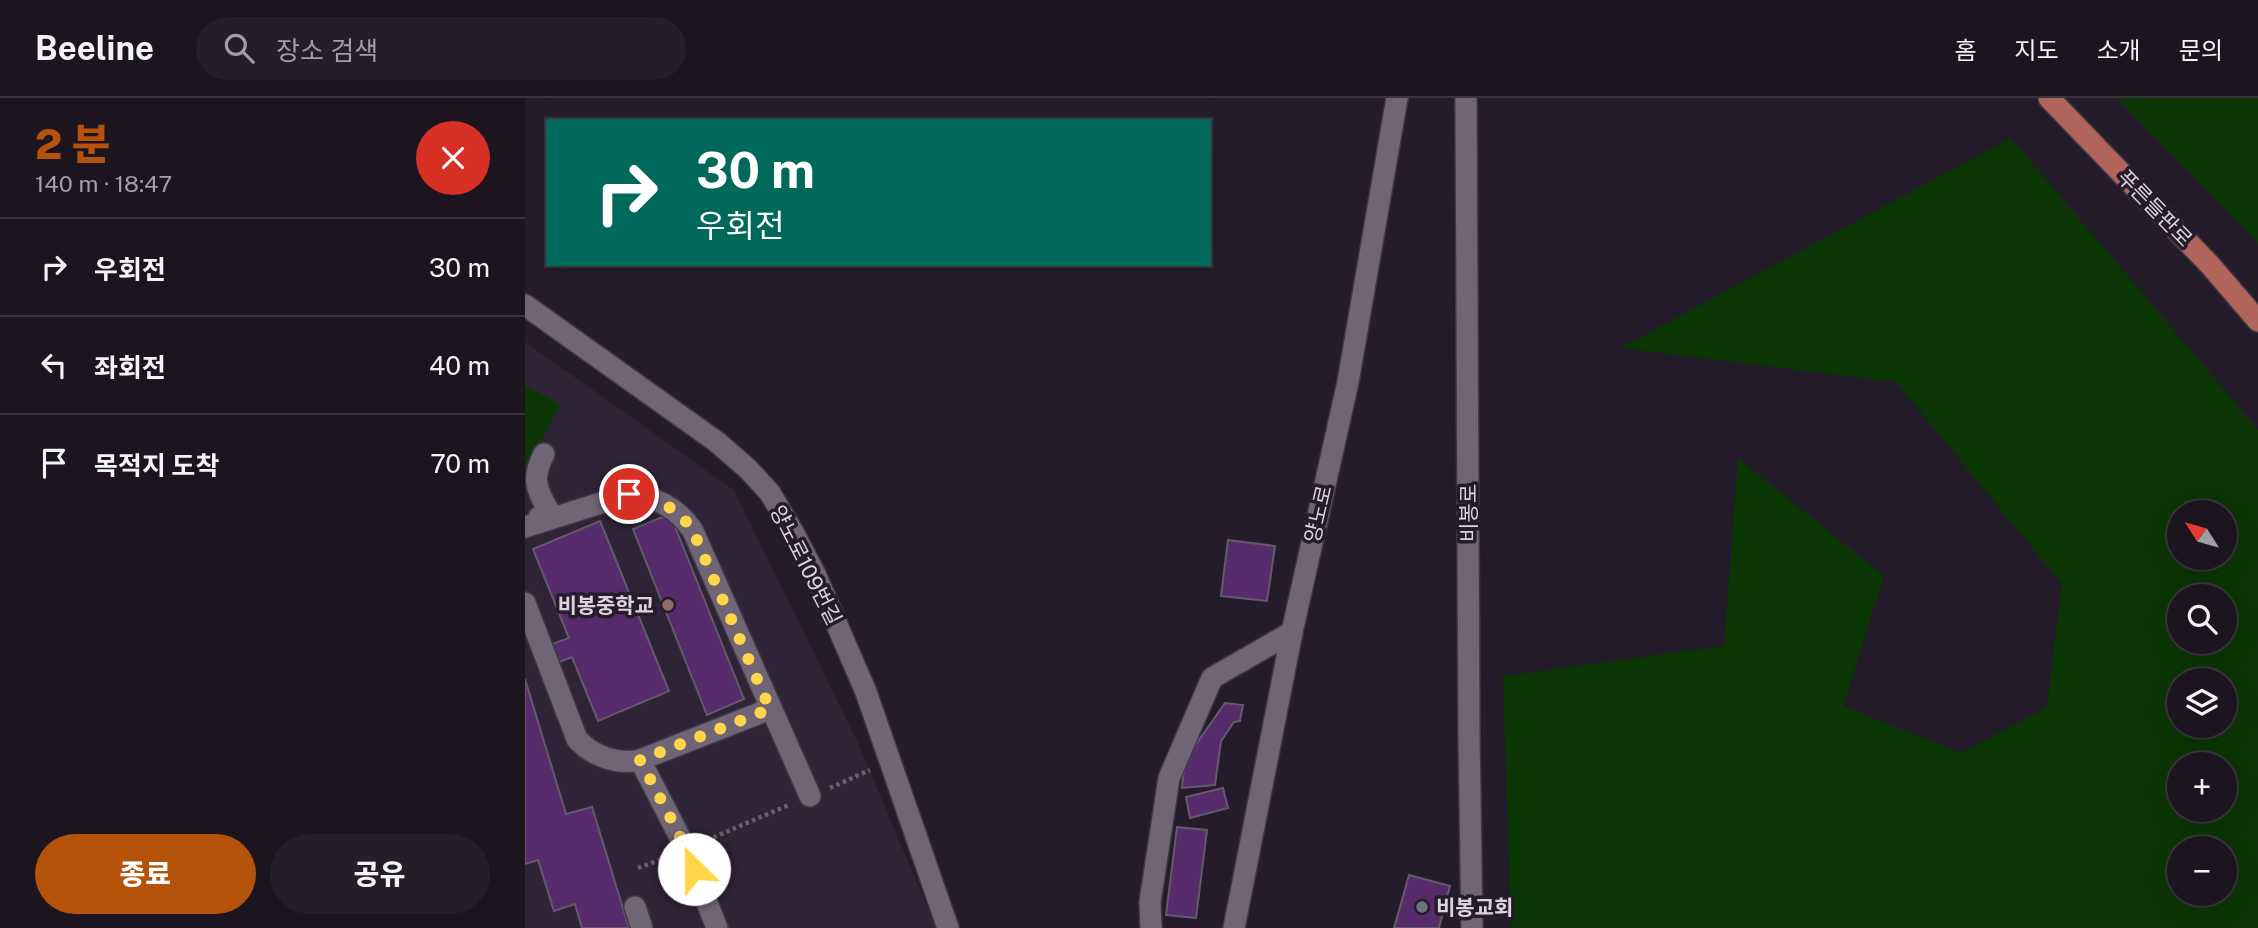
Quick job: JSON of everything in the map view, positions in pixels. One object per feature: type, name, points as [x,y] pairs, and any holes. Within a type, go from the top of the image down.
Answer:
[{"type":"main road","name":"푸른들판로","points":[[2049,98],[2210,265],[2258,321]]},
{"type":"street","name":"양노로","points":[[1234,928],[1292,632],[1348,382],[1397,98]]},
{"type":"street","name":"비봉로","points":[[1466,98],[1472,928]]},
{"type":"street","name":"양노로109번길","points":[[525,305],[717,442],[748,468],[770,494],[815,574],[866,692],[948,928]]},
{"type":"street","points":[[544,454],[537,468],[536,482],[552,518]]},
{"type":"street","points":[[525,527],[629,494],[662,503],[686,520],[810,796]]},
{"type":"street","points":[[525,516],[552,518]]},
{"type":"street","points":[[525,603],[577,739],[583,747],[597,755],[617,761],[640,760],[770,709]]},
{"type":"street","points":[[1151,928],[1150,902],[1169,778],[1212,678],[1292,632]]},
{"type":"street","points":[[640,760],[686,849],[717,928]]},
{"type":"street","points":[[635,907],[642,928]]},
{"type":"path","points":[[735,829],[860,775]]},
{"type":"shaded area","points":[[525,342],[734,490],[859,745],[936,928],[525,928]]},
{"type":"green space","points":[[2117,98],[2258,98],[2258,243]]},
{"type":"green space","points":[[2011,138],[2258,430],[2258,928],[1511,928],[1503,676],[1724,646],[1738,458],[1884,576],[1843,706],[1961,753],[2047,707],[2062,584],[1896,382],[1620,348]]},
{"type":"green space","points":[[525,386],[560,404],[529,466],[525,464]]},
{"type":"building","points":[[670,514],[744,699],[707,715],[633,529]]},
{"type":"building","points":[[600,521],[669,691],[598,721],[572,657],[554,664],[547,646],[569,638],[533,549]]},
{"type":"building","points":[[1228,540],[1275,546],[1267,601],[1221,596]]},
{"type":"building","points":[[525,679],[566,814],[592,807],[629,928],[582,928],[575,904],[554,911],[538,860],[525,864]]},
{"type":"building","points":[[1225,703],[1243,705],[1240,721],[1234,722],[1221,741],[1215,785],[1182,788],[1185,760]]},
{"type":"building","points":[[1223,788],[1228,808],[1190,818],[1186,797]]},
{"type":"building","points":[[1177,827],[1207,830],[1196,918],[1166,915]]},
{"type":"building","name":"비봉교회","points":[[1409,875],[1450,886],[1439,928],[1394,928]]},
{"type":"place","name":"비봉중학교","points":[[668,605]]},
{"type":"place","name":"비봉교회","points":[[1422,907]]},
{"type":"route","points":[[629,494],[662,503],[686,520],[770,709],[640,760],[694,869]]}]
